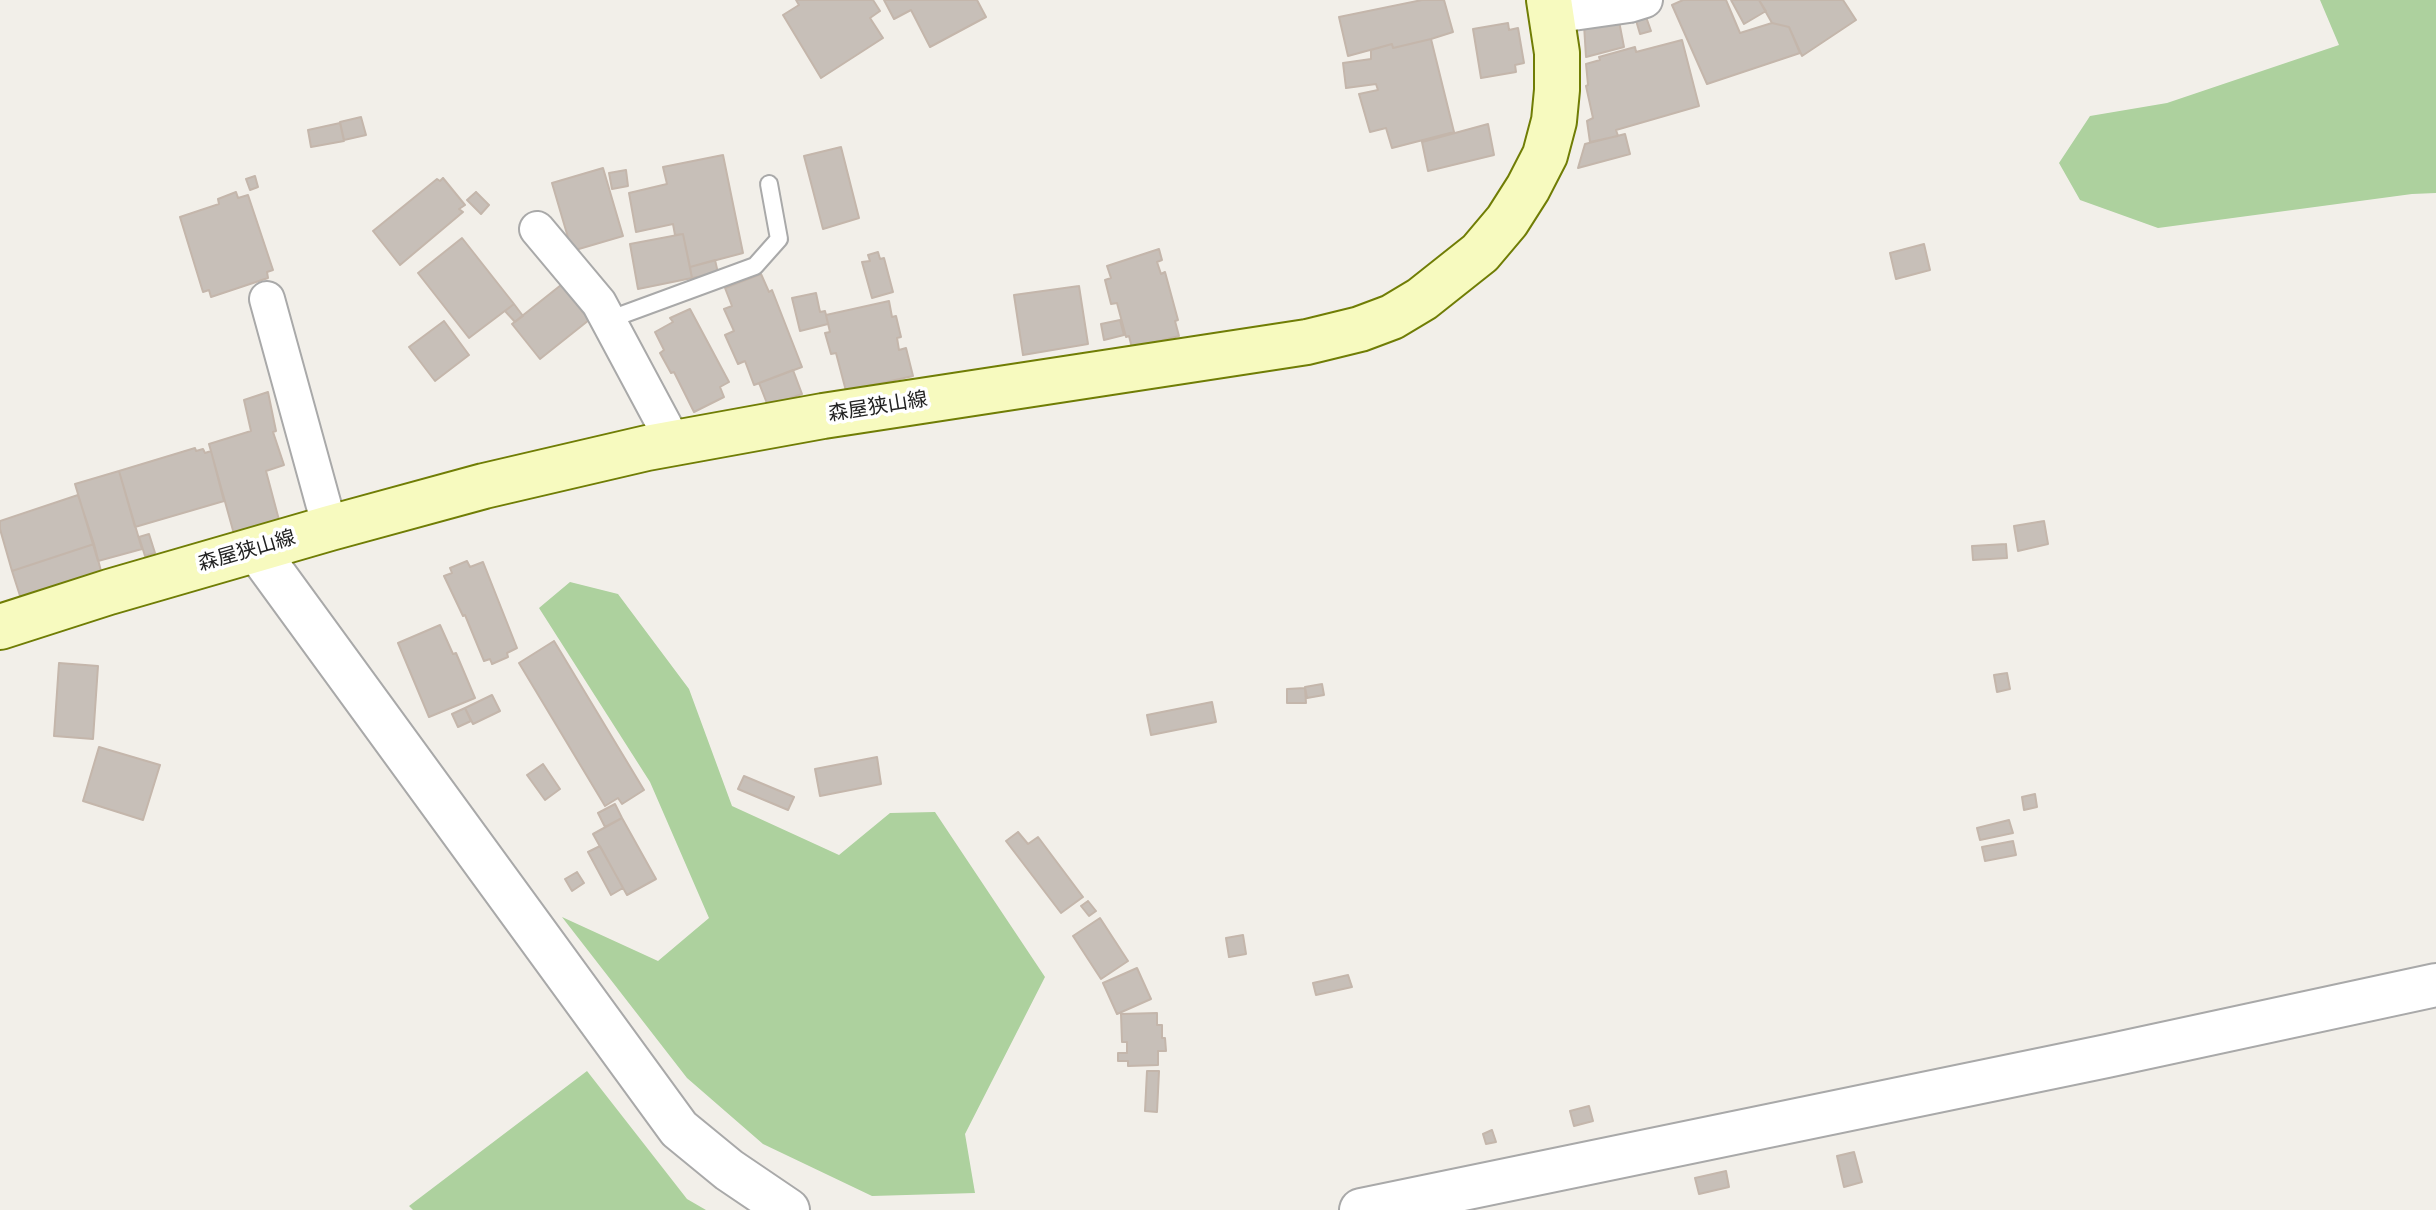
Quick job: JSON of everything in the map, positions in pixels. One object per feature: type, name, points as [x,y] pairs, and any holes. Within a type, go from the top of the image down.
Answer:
[{"type":"main road","name":"森屋狭山線","points":[[0,627],[330,528],[484,486],[674,443],[823,416],[1307,342],[1360,329],[1392,317],[1422,299],[1480,253],[1507,221],[1545,155],[1554,121],[1557,90],[1557,53],[1551,8]]},
{"type":"street","points":[[1551,8],[1629,5],[1645,0]]},
{"type":"street","points":[[537,229],[599,303],[674,443]]},
{"type":"street","points":[[267,299],[330,528]]},
{"type":"street","points":[[256,549],[679,1129],[729,1170],[788,1210]]},
{"type":"street","points":[[1361,1210],[2436,985]]},
{"type":"lane","points":[[608,320],[755,266],[779,239],[769,184]]},
{"type":"green space","points":[[2320,0],[2436,0],[2436,193],[2158,228],[2080,200],[2059,163],[2090,116],[2167,103],[2339,45]]},
{"type":"green space","points":[[570,582],[618,594],[689,689],[732,806],[839,855],[890,813],[935,812],[1045,977],[965,1134],[975,1193],[872,1196],[763,1144],[687,1078],[562,917],[658,961],[709,918],[650,782],[539,608]]},
{"type":"green space","points":[[587,1071],[687,1199],[706,1210],[413,1210],[409,1206]]},
{"type":"building","points":[[796,0],[873,0],[880,11],[870,18],[883,38],[821,78],[783,15],[799,5]]},
{"type":"building","points":[[884,0],[977,0],[986,17],[930,47],[911,10],[894,19]]},
{"type":"building","points":[[1422,0],[1444,0],[1453,32],[1348,56],[1339,17]]},
{"type":"building","points":[[1683,0],[1726,0],[1740,33],[1772,23],[1789,27],[1800,53],[1707,84],[1672,5]]},
{"type":"building","points":[[1731,0],[1759,0],[1766,11],[1744,24]]},
{"type":"building","points":[[1759,0],[1843,0],[1856,20],[1802,56],[1789,27],[1772,23]]},
{"type":"building","points":[[1645,14],[1651,31],[1640,34],[1635,17]]},
{"type":"building","points":[[1618,16],[1624,47],[1586,57],[1584,25]]},
{"type":"building","points":[[1508,23],[1509,30],[1518,28],[1524,63],[1515,65],[1516,72],[1481,78],[1473,29]]},
{"type":"building","points":[[1431,39],[1454,132],[1392,148],[1386,128],[1370,132],[1359,94],[1378,90],[1376,84],[1346,88],[1343,63],[1371,59],[1371,50],[1392,44],[1393,48]]},
{"type":"building","points":[[1682,40],[1699,106],[1616,130],[1618,136],[1590,142],[1587,121],[1593,118],[1586,86],[1586,64],[1635,47],[1636,52]]},
{"type":"building","points":[[361,117],[366,135],[344,140],[340,122]]},
{"type":"building","points":[[340,123],[344,141],[311,147],[308,130]]},
{"type":"building","points":[[1488,124],[1494,155],[1428,171],[1422,142]]},
{"type":"building","points":[[1625,134],[1630,154],[1578,168],[1585,144]]},
{"type":"building","points":[[841,147],[859,218],[823,229],[804,156]]},
{"type":"building","points":[[723,155],[743,253],[690,267],[683,234],[675,235],[673,224],[636,232],[629,193],[667,184],[663,167]]},
{"type":"building","points":[[603,168],[623,236],[572,251],[552,183]]},
{"type":"building","points":[[626,170],[628,186],[612,189],[609,173]]},
{"type":"building","points":[[255,176],[258,187],[250,190],[246,179]]},
{"type":"building","points":[[443,178],[465,205],[459,209],[463,212],[400,265],[373,231],[437,179],[440,181]]},
{"type":"building","points":[[236,192],[238,198],[248,195],[273,270],[267,272],[268,278],[211,297],[209,290],[203,292],[180,217],[219,204],[218,199]]},
{"type":"building","points":[[476,192],[489,205],[481,214],[467,200]]},
{"type":"building","points":[[683,234],[692,278],[638,289],[630,244]]},
{"type":"building","points":[[462,238],[514,304],[469,338],[418,273]]},
{"type":"building","points":[[1924,244],[1930,270],[1896,279],[1890,253]]},
{"type":"building","points":[[1159,249],[1162,260],[1157,262],[1161,274],[1165,272],[1178,320],[1175,321],[1179,336],[1132,348],[1117,303],[1111,304],[1105,280],[1111,278],[1107,266]]},
{"type":"building","points":[[878,252],[880,259],[884,258],[893,292],[872,298],[862,262],[870,261],[868,255]]},
{"type":"building","points":[[715,260],[718,273],[692,278],[690,267]]},
{"type":"building","points":[[761,274],[769,292],[772,290],[802,367],[754,385],[745,361],[738,364],[725,335],[734,331],[724,309],[732,306],[725,288]]},
{"type":"building","points":[[561,285],[589,320],[540,359],[512,324]]},
{"type":"building","points":[[1079,286],[1088,344],[1023,355],[1014,295]]},
{"type":"building","points":[[816,293],[820,312],[825,311],[828,324],[800,331],[792,298]]},
{"type":"building","points":[[889,301],[901,337],[897,338],[899,350],[906,348],[913,376],[846,391],[836,353],[831,354],[825,333],[830,332],[826,315]]},
{"type":"building","points":[[514,304],[523,316],[515,322],[505,311]]},
{"type":"building","points":[[690,309],[729,382],[720,387],[724,397],[694,412],[674,372],[671,373],[660,353],[664,350],[655,332],[673,322],[670,318]]},
{"type":"building","points":[[1120,320],[1124,335],[1104,340],[1101,324]]},
{"type":"building","points":[[444,321],[469,355],[435,381],[409,347]]},
{"type":"building","points":[[793,370],[802,394],[768,406],[759,383]]},
{"type":"building","points":[[268,392],[276,431],[273,432],[284,465],[266,471],[279,520],[234,534],[209,444],[251,431],[244,400]]},
{"type":"building","points":[[195,448],[196,451],[203,449],[205,453],[211,451],[224,501],[135,527],[119,471]]},
{"type":"building","points":[[119,471],[142,549],[98,561],[75,484]]},
{"type":"building","points":[[78,495],[94,544],[12,571],[0,521]]},
{"type":"building","points":[[2044,521],[2048,544],[2018,551],[2014,526]]},
{"type":"building","points":[[149,534],[155,553],[145,556],[139,537]]},
{"type":"building","points":[[94,544],[102,575],[22,602],[12,571]]},
{"type":"building","points":[[2006,544],[2007,558],[1973,560],[1972,546]]},
{"type":"building","points":[[467,561],[470,567],[483,562],[517,648],[507,653],[508,657],[492,664],[490,659],[484,661],[444,576],[452,573],[450,568]]},
{"type":"building","points":[[440,625],[475,698],[429,717],[398,643]]},
{"type":"building","points":[[554,641],[644,790],[622,804],[618,798],[605,806],[519,663]]},
{"type":"building","points":[[59,663],[98,666],[93,739],[54,736]]},
{"type":"building","points":[[2007,673],[2010,689],[1997,692],[1994,675]]},
{"type":"building","points":[[1322,684],[1324,695],[1307,698],[1305,687]]},
{"type":"building","points":[[1305,688],[1306,703],[1287,703],[1287,689]]},
{"type":"building","points":[[492,695],[500,711],[473,724],[465,708]]},
{"type":"building","points":[[1212,702],[1216,722],[1151,735],[1147,715]]},
{"type":"building","points":[[465,708],[471,721],[458,727],[452,714]]},
{"type":"building","points":[[99,747],[160,765],[143,820],[83,801]]},
{"type":"building","points":[[877,757],[881,784],[820,796],[815,769]]},
{"type":"building","points":[[543,764],[560,789],[545,800],[527,775]]},
{"type":"building","points":[[744,776],[794,797],[788,810],[738,789]]},
{"type":"building","points":[[2035,794],[2037,807],[2024,810],[2022,797]]},
{"type":"building","points":[[615,804],[622,818],[605,827],[598,813]]},
{"type":"building","points":[[622,818],[656,879],[627,895],[593,834]]},
{"type":"building","points":[[2009,820],[2013,833],[1980,840],[1977,828]]},
{"type":"building","points":[[1018,832],[1028,844],[1038,837],[1083,897],[1061,913],[1006,841]]},
{"type":"building","points":[[2013,841],[2016,855],[1985,861],[1982,847]]},
{"type":"building","points":[[600,846],[623,888],[611,895],[588,852]]},
{"type":"building","points":[[577,872],[584,883],[572,891],[565,879]]},
{"type":"building","points":[[1088,901],[1096,911],[1089,916],[1081,906]]},
{"type":"building","points":[[1100,918],[1128,961],[1101,979],[1073,936]]},
{"type":"building","points":[[1243,935],[1246,954],[1229,957],[1226,938]]},
{"type":"building","points":[[1137,968],[1151,999],[1117,1014],[1103,983]]},
{"type":"building","points":[[1348,975],[1352,987],[1316,995],[1313,983]]},
{"type":"building","points":[[1157,1013],[1157,1025],[1162,1025],[1166,1051],[1158,1051],[1158,1065],[1128,1066],[1128,1061],[1118,1061],[1118,1053],[1127,1053],[1127,1042],[1122,1042],[1121,1014]]},
{"type":"building","points":[[1147,1071],[1159,1071],[1157,1112],[1145,1111]]},
{"type":"building","points":[[1589,1106],[1593,1121],[1574,1126],[1570,1111]]},
{"type":"building","points":[[1492,1130],[1496,1142],[1486,1144],[1483,1134]]},
{"type":"building","points":[[1854,1152],[1862,1182],[1844,1187],[1837,1156]]},
{"type":"building","points":[[1726,1171],[1729,1187],[1699,1194],[1695,1178]]}]
